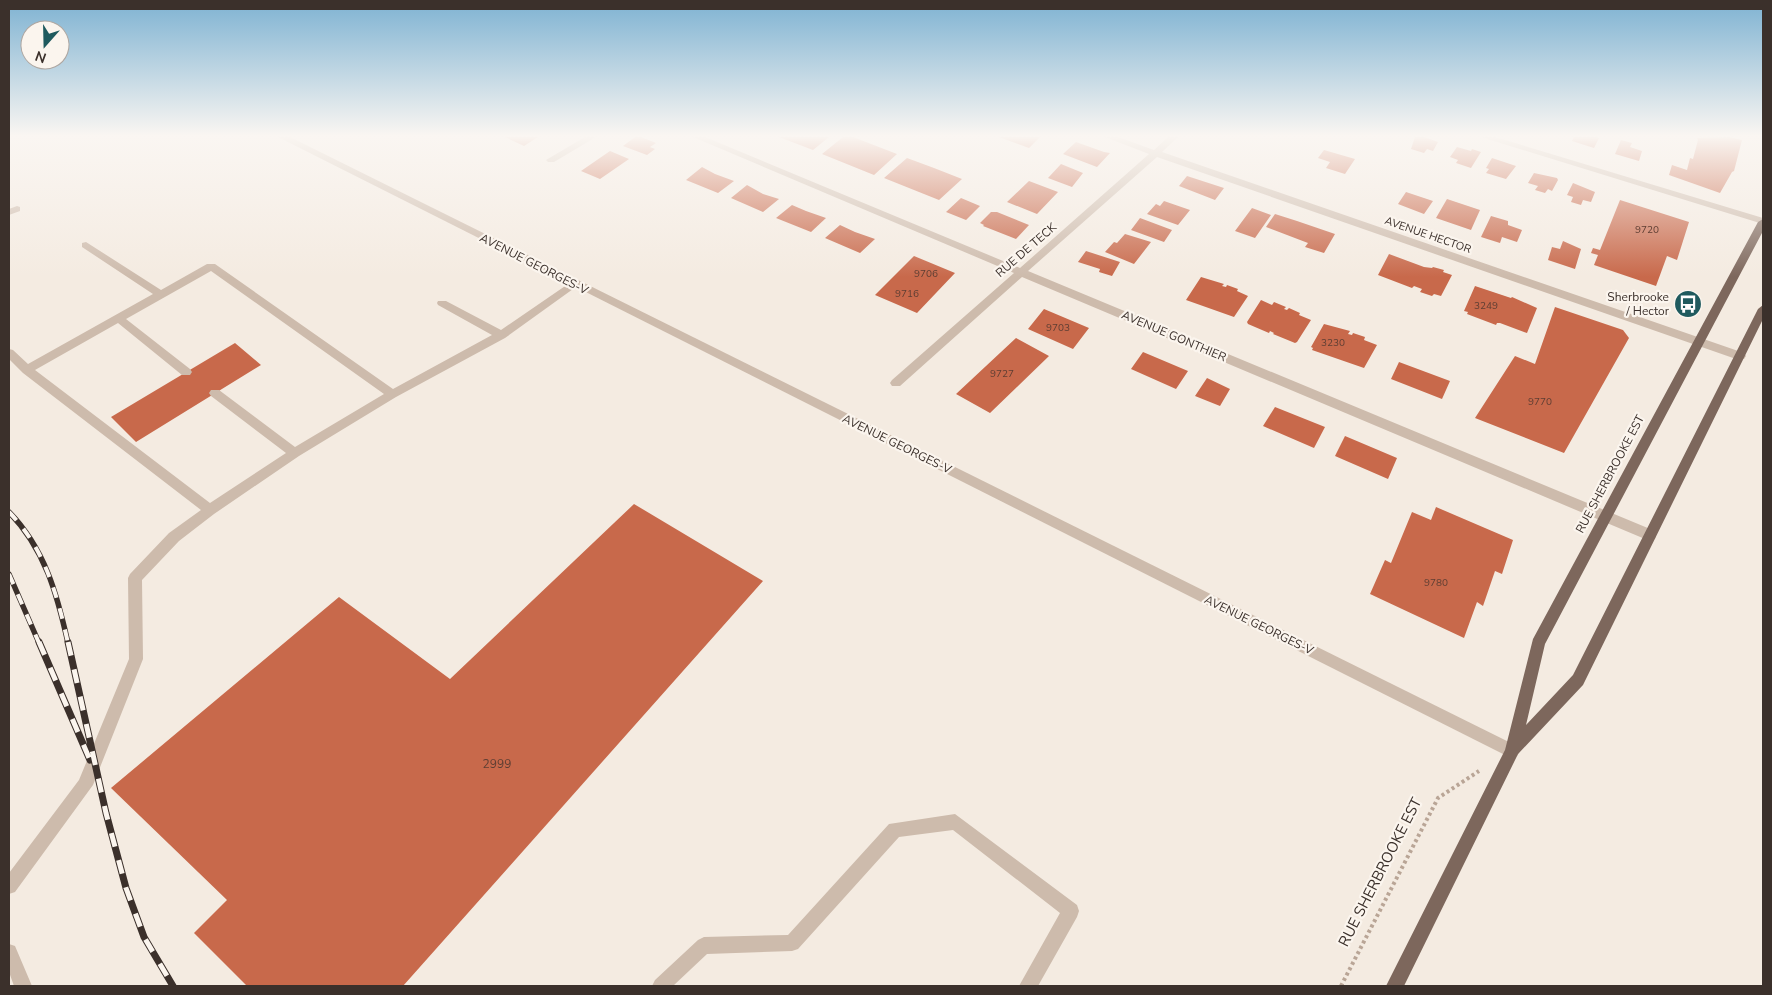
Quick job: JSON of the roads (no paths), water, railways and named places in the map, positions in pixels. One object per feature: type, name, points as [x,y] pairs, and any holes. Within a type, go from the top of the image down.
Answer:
[{"type":"main road","name":"RUE SHERBROOKE EST","points":[[1395,986],[1512,751],[1538,643],[1763,221]]},
{"type":"main road","name":"RUE SHERBROOKE EST","points":[[1512,751],[1578,680],[1763,309]]},
{"type":"street","name":"AVENUE GEORGES-V","points":[[375,183],[1512,751]]},
{"type":"street","name":"AVENUE GONTHIER","points":[[809,183],[1650,535]]},
{"type":"street","name":"RUE DE TECK","points":[[896,383],[1123,183]]},
{"type":"street","name":"AVENUE HECTOR","points":[[1241,183],[1740,356]]},
{"type":"street","points":[[1639,183],[1763,221]]},
{"type":"street","points":[[86,245],[160,294]]},
{"type":"street","points":[[18,367],[118,318],[211,266],[392,394]]},
{"type":"street","points":[[9,886],[85,784],[136,659],[134,578],[174,537],[210,510],[296,453],[392,394],[501,335],[575,284]]},
{"type":"street","points":[[442,303],[501,335]]},
{"type":"street","points":[[118,318],[186,372]]},
{"type":"street","points":[[9,353],[18,367],[210,510]]},
{"type":"street","points":[[215,393],[296,453]]},
{"type":"street","points":[[661,986],[704,946],[792,943],[895,830],[955,822],[1071,911],[1028,986]]},
{"type":"street","points":[[9,952],[23,986]]},
{"type":"railway","points":[[9,512],[32,541],[41,557],[54,590],[68,643]]},
{"type":"railway","points":[[9,574],[39,643]]},
{"type":"railway","points":[[39,642],[90,760]]},
{"type":"railway","points":[[68,642],[106,813],[126,888],[144,937],[173,986]]},
{"type":"place","name":"Sherbrooke / Hector","points":[[1688,304]]}]
